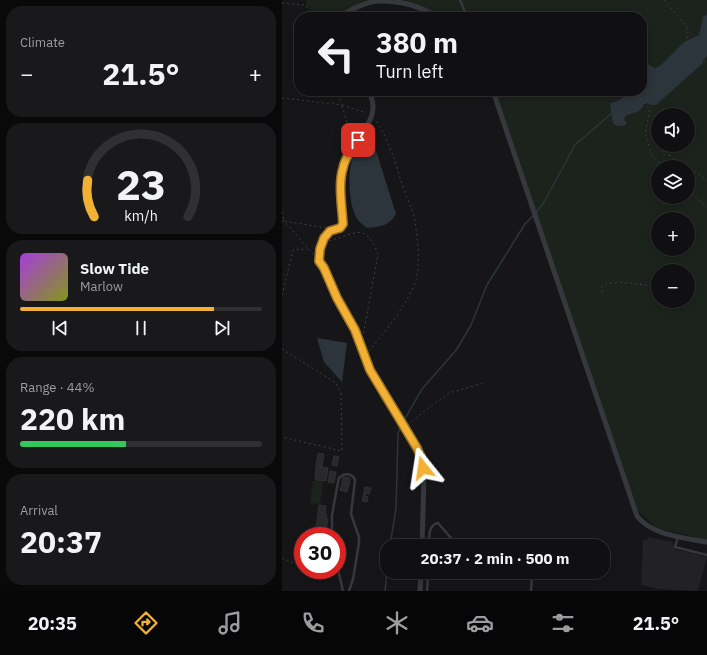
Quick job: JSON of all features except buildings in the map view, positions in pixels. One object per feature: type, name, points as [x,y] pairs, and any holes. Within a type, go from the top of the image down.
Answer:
[{"type":"street","points":[[350,12],[356,8],[378,1],[415,6],[430,12]]},
{"type":"street","points":[[371,96],[373,103],[372,115],[345,160],[341,174],[343,224],[340,228],[333,229],[327,233],[320,249],[319,261],[355,330],[370,370],[420,453],[424,485],[422,539]]},
{"type":"street","points":[[495,96],[637,516],[644,524],[653,530],[707,542]]},
{"type":"street","points":[[420,591],[421,579]]},
{"type":"lane","points":[[460,0],[465,12]]},
{"type":"lane","points":[[332,527],[332,515],[339,478],[343,474],[353,476],[355,480],[351,514],[359,537],[359,543],[353,579],[349,591]]},
{"type":"lane","points":[[430,539],[431,526],[438,522],[452,539]]},
{"type":"lane","points":[[678,536],[675,547],[707,555]]},
{"type":"lane","points":[[340,579],[343,591]]},
{"type":"lane","points":[[427,591],[428,579]]},
{"type":"lane","points":[[531,591],[532,579]]},
{"type":"path","points":[[664,0],[687,27],[688,30],[686,41],[707,62]]},
{"type":"path","points":[[282,3],[306,5],[308,12]]},
{"type":"path","points":[[339,96],[348,126],[352,148]]},
{"type":"path","points":[[638,96],[650,110],[645,134],[652,156],[656,160]]},
{"type":"path","points":[[282,98],[342,105],[372,115],[382,129],[391,149],[403,189],[413,214],[418,246],[416,279],[405,304],[364,357]]},
{"type":"path","points":[[670,155],[707,180]]},
{"type":"path","points":[[695,196],[707,207]]},
{"type":"path","points":[[282,212],[283,221],[319,261]]},
{"type":"path","points":[[283,221],[333,229]]},
{"type":"path","points":[[322,243],[355,232],[366,234],[373,242],[378,254],[361,346]]},
{"type":"path","points":[[282,295],[293,250],[308,249]]},
{"type":"path","points":[[603,292],[601,287],[607,284],[621,282],[651,286]]},
{"type":"path","points":[[282,350],[336,382],[341,393],[342,451],[282,437]]},
{"type":"path","points":[[403,425],[449,393],[484,383]]},
{"type":"path","points":[[282,558],[294,563]]},
{"type":"shaded area","points":[[306,0],[372,0],[343,12],[313,12],[307,7]]},
{"type":"shaded area","points":[[388,0],[707,0],[707,540],[657,528],[637,510],[496,96],[647,96],[647,12],[432,12]]},
{"type":"shaded area","points":[[707,14],[707,56],[703,60],[703,63],[656,105],[651,105],[648,103],[644,104],[640,110],[627,115],[624,119],[627,124],[625,125],[620,126],[613,124],[610,103],[625,96],[647,96],[647,64],[654,68],[659,67],[684,42],[699,35],[703,17]]},
{"type":"shaded area","points":[[373,141],[396,214],[384,225],[367,228],[358,220],[353,210],[349,183],[353,156],[364,144]]},
{"type":"shaded area","points":[[317,338],[347,343],[342,382],[324,362]]},
{"type":"shaded area","points":[[313,481],[323,482],[320,504],[310,503]]},
{"type":"shaded area","points":[[648,537],[673,542],[674,549],[707,557],[698,591],[659,589],[641,585],[643,540],[647,540]]},
{"type":"waterway","points":[[536,212],[543,204],[575,145],[612,113]]},
{"type":"waterway","points":[[403,422],[422,389],[457,349],[471,325],[487,285],[525,224],[534,215]]},
{"type":"waterway","points":[[391,539],[396,508],[398,433],[402,425]]},
{"type":"waterway","points":[[385,591],[386,579]]},
{"type":"route","points":[[358,140],[345,160],[341,174],[343,224],[340,228],[333,229],[327,233],[320,249],[319,261],[355,330],[370,370],[420,453],[423,468]]}]
